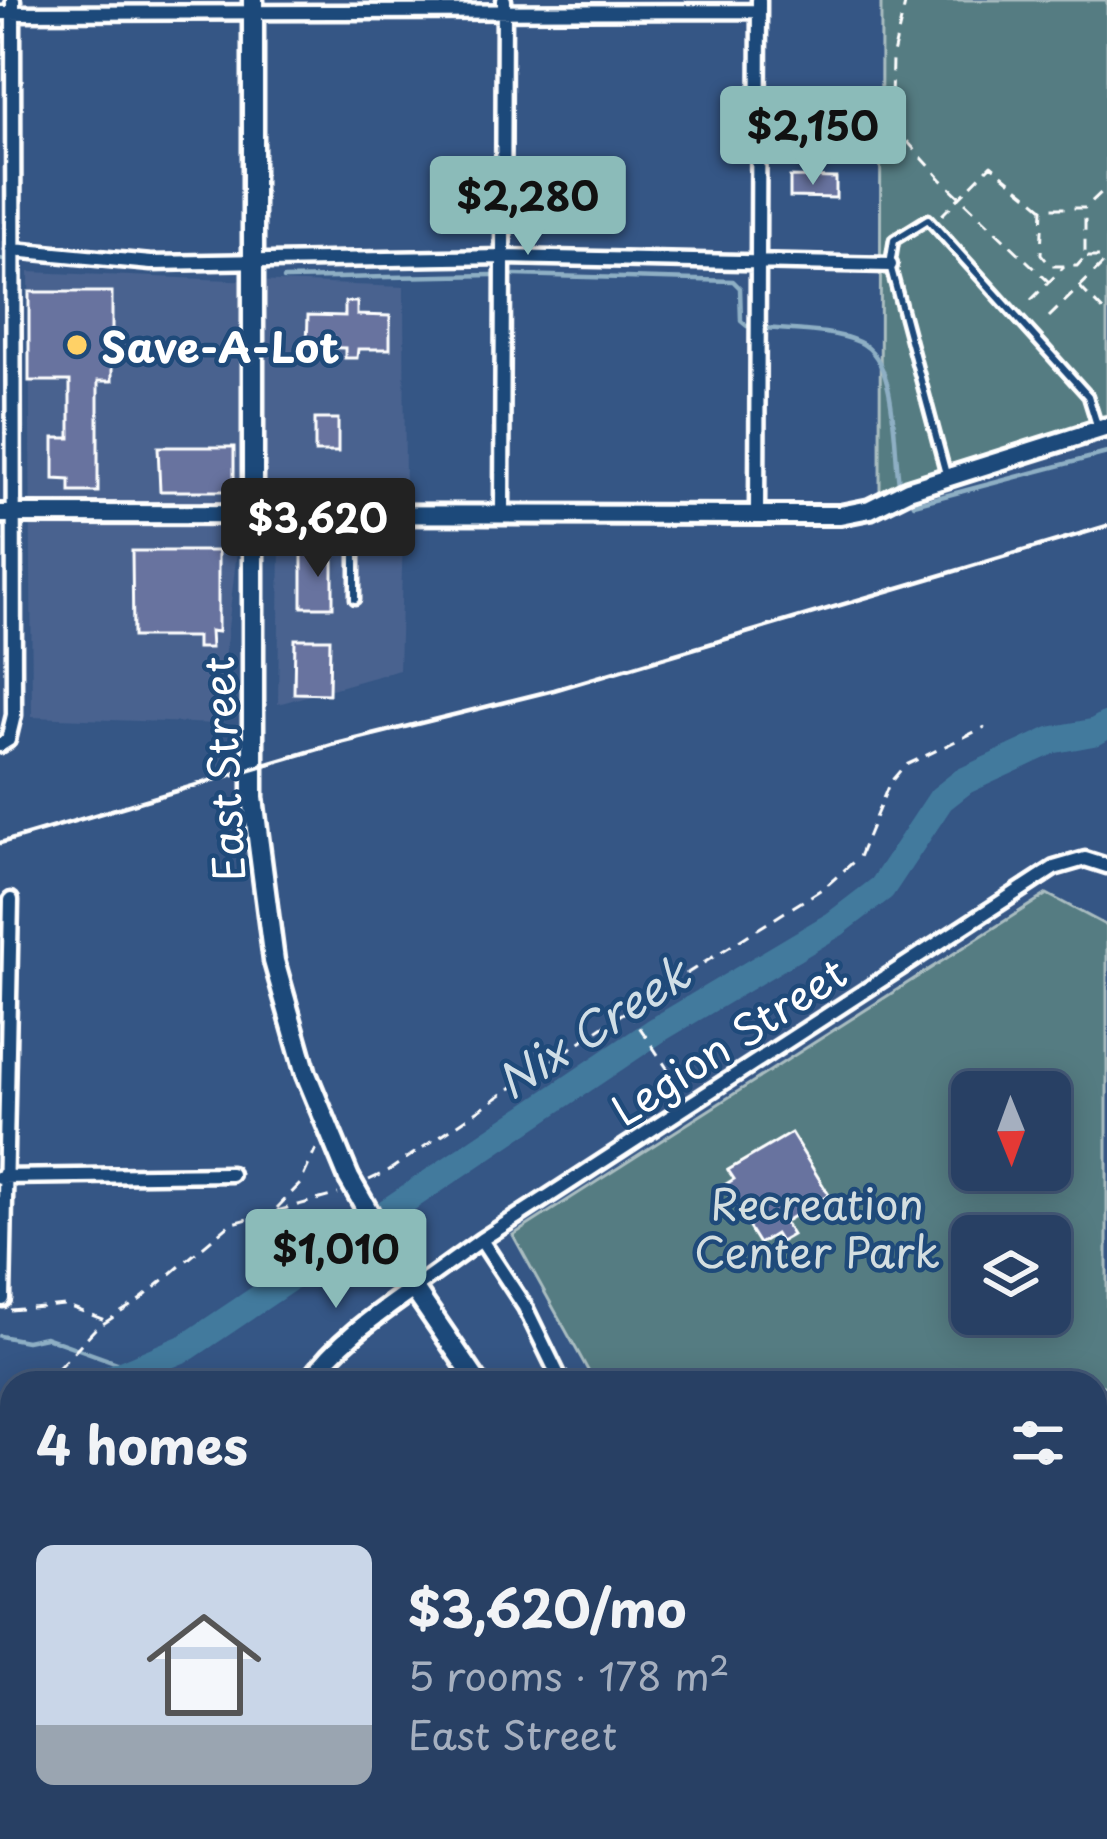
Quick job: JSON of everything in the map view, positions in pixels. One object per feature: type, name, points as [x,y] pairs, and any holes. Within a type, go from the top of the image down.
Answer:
[{"type":"main road","name":"East Street","points":[[253,5],[253,778],[263,898],[274,961],[306,1074],[353,1183],[408,1281],[470,1371]]},
{"type":"street","points":[[502,515],[504,5]]},
{"type":"street","points":[[4,742],[14,715],[7,514],[13,250],[8,8],[759,6],[757,517]]},
{"type":"street","points":[[13,250],[151,263],[504,257],[890,265]]},
{"type":"street","points":[[7,514],[840,515],[870,509],[947,478],[1103,429]]},
{"type":"street","name":"Legion Street","points":[[408,1281],[481,1240],[1054,868],[1085,860],[1107,866]]},
{"type":"street","points":[[3,1305],[10,900]]},
{"type":"street","points":[[3,1178],[231,1174]]},
{"type":"street","points":[[481,1240],[525,1307],[556,1371]]},
{"type":"street","points":[[317,1371],[408,1281]]},
{"type":"lane","points":[[947,478],[890,265],[894,240],[928,219],[1088,396],[1103,429]]},
{"type":"lane","points":[[355,599],[356,514]]},
{"type":"path","points":[[906,0],[892,59],[891,100],[898,132],[1049,282]]},
{"type":"path","points":[[933,225],[991,165],[1043,208],[1085,208],[1107,187]]},
{"type":"path","points":[[1043,208],[1041,254],[1051,266],[1077,266],[1088,279]]},
{"type":"path","points":[[1077,266],[1085,256],[1085,208]]},
{"type":"path","points":[[1024,258],[1041,254]]},
{"type":"path","points":[[1085,256],[1107,258]]},
{"type":"path","points":[[1048,317],[1107,258]]},
{"type":"path","points":[[1031,300],[1065,266]]},
{"type":"path","points":[[1080,286],[1107,315]]},
{"type":"path","points":[[56,1371],[95,1329],[141,1299],[230,1224],[275,1209],[323,1201],[353,1183],[388,1172],[628,1010],[825,887],[859,857],[889,784],[904,766],[985,727]]},
{"type":"path","points":[[628,1010],[676,1082]]},
{"type":"path","points":[[275,1209],[300,1184],[316,1149]]},
{"type":"path","points":[[3,1305],[65,1305],[98,1314],[106,1321]]},
{"type":"shaded area","points":[[29,272],[404,287],[405,498],[243,498],[217,724],[32,717]]},
{"type":"shaded area","points":[[403,536],[399,670],[278,704],[280,540]]},
{"type":"green space","points":[[881,0],[1107,0],[1107,419],[880,493]]},
{"type":"green space","name":"Recreation Center Park","points":[[1047,894],[1107,926],[1107,1371],[588,1371],[513,1235]]},
{"type":"building","points":[[790,177],[836,178],[836,198],[790,197]]},
{"type":"building","points":[[29,292],[112,292],[112,381],[98,381],[98,492],[70,492],[70,480],[54,479],[54,438],[70,438],[70,381],[29,381]]},
{"type":"building","points":[[345,302],[357,302],[357,315],[390,316],[390,349],[358,349],[357,358],[345,358],[345,348],[307,347],[308,315],[345,316]]},
{"type":"building","points":[[315,419],[338,419],[338,452],[315,452]]},
{"type":"building","points":[[158,447],[234,447],[234,491],[160,491]]},
{"type":"building","points":[[132,551],[218,551],[218,632],[210,631],[211,648],[197,648],[197,637],[133,637]]},
{"type":"building","points":[[302,553],[333,553],[333,607],[302,607]]},
{"type":"building","points":[[295,639],[330,639],[329,694],[294,693]]},
{"type":"building","points":[[791,1133],[829,1195],[784,1222],[792,1235],[780,1242],[775,1234],[759,1244],[723,1186],[734,1179],[728,1170]]},
{"type":"waterway","points":[[0,259],[4,260]]},
{"type":"waterway","points":[[284,279],[494,275]]},
{"type":"waterway","points":[[515,275],[733,281],[740,288],[741,321],[747,326]]},
{"type":"waterway","points":[[765,328],[837,335],[872,351],[887,384],[899,483]]},
{"type":"waterway","points":[[914,504],[1107,453]]},
{"type":"waterway","name":"Nix Creek","points":[[130,1371],[187,1347],[657,1030],[835,924],[882,888],[941,799],[964,781],[1052,740],[1107,725]]},
{"type":"waterway","points":[[0,1336],[26,1341],[45,1337],[134,1369]]},
{"type":"railway","points":[[0,843],[332,745],[554,690],[1107,526]]},
{"type":"place","name":"Save-A-Lot","points":[[77,345]]}]
